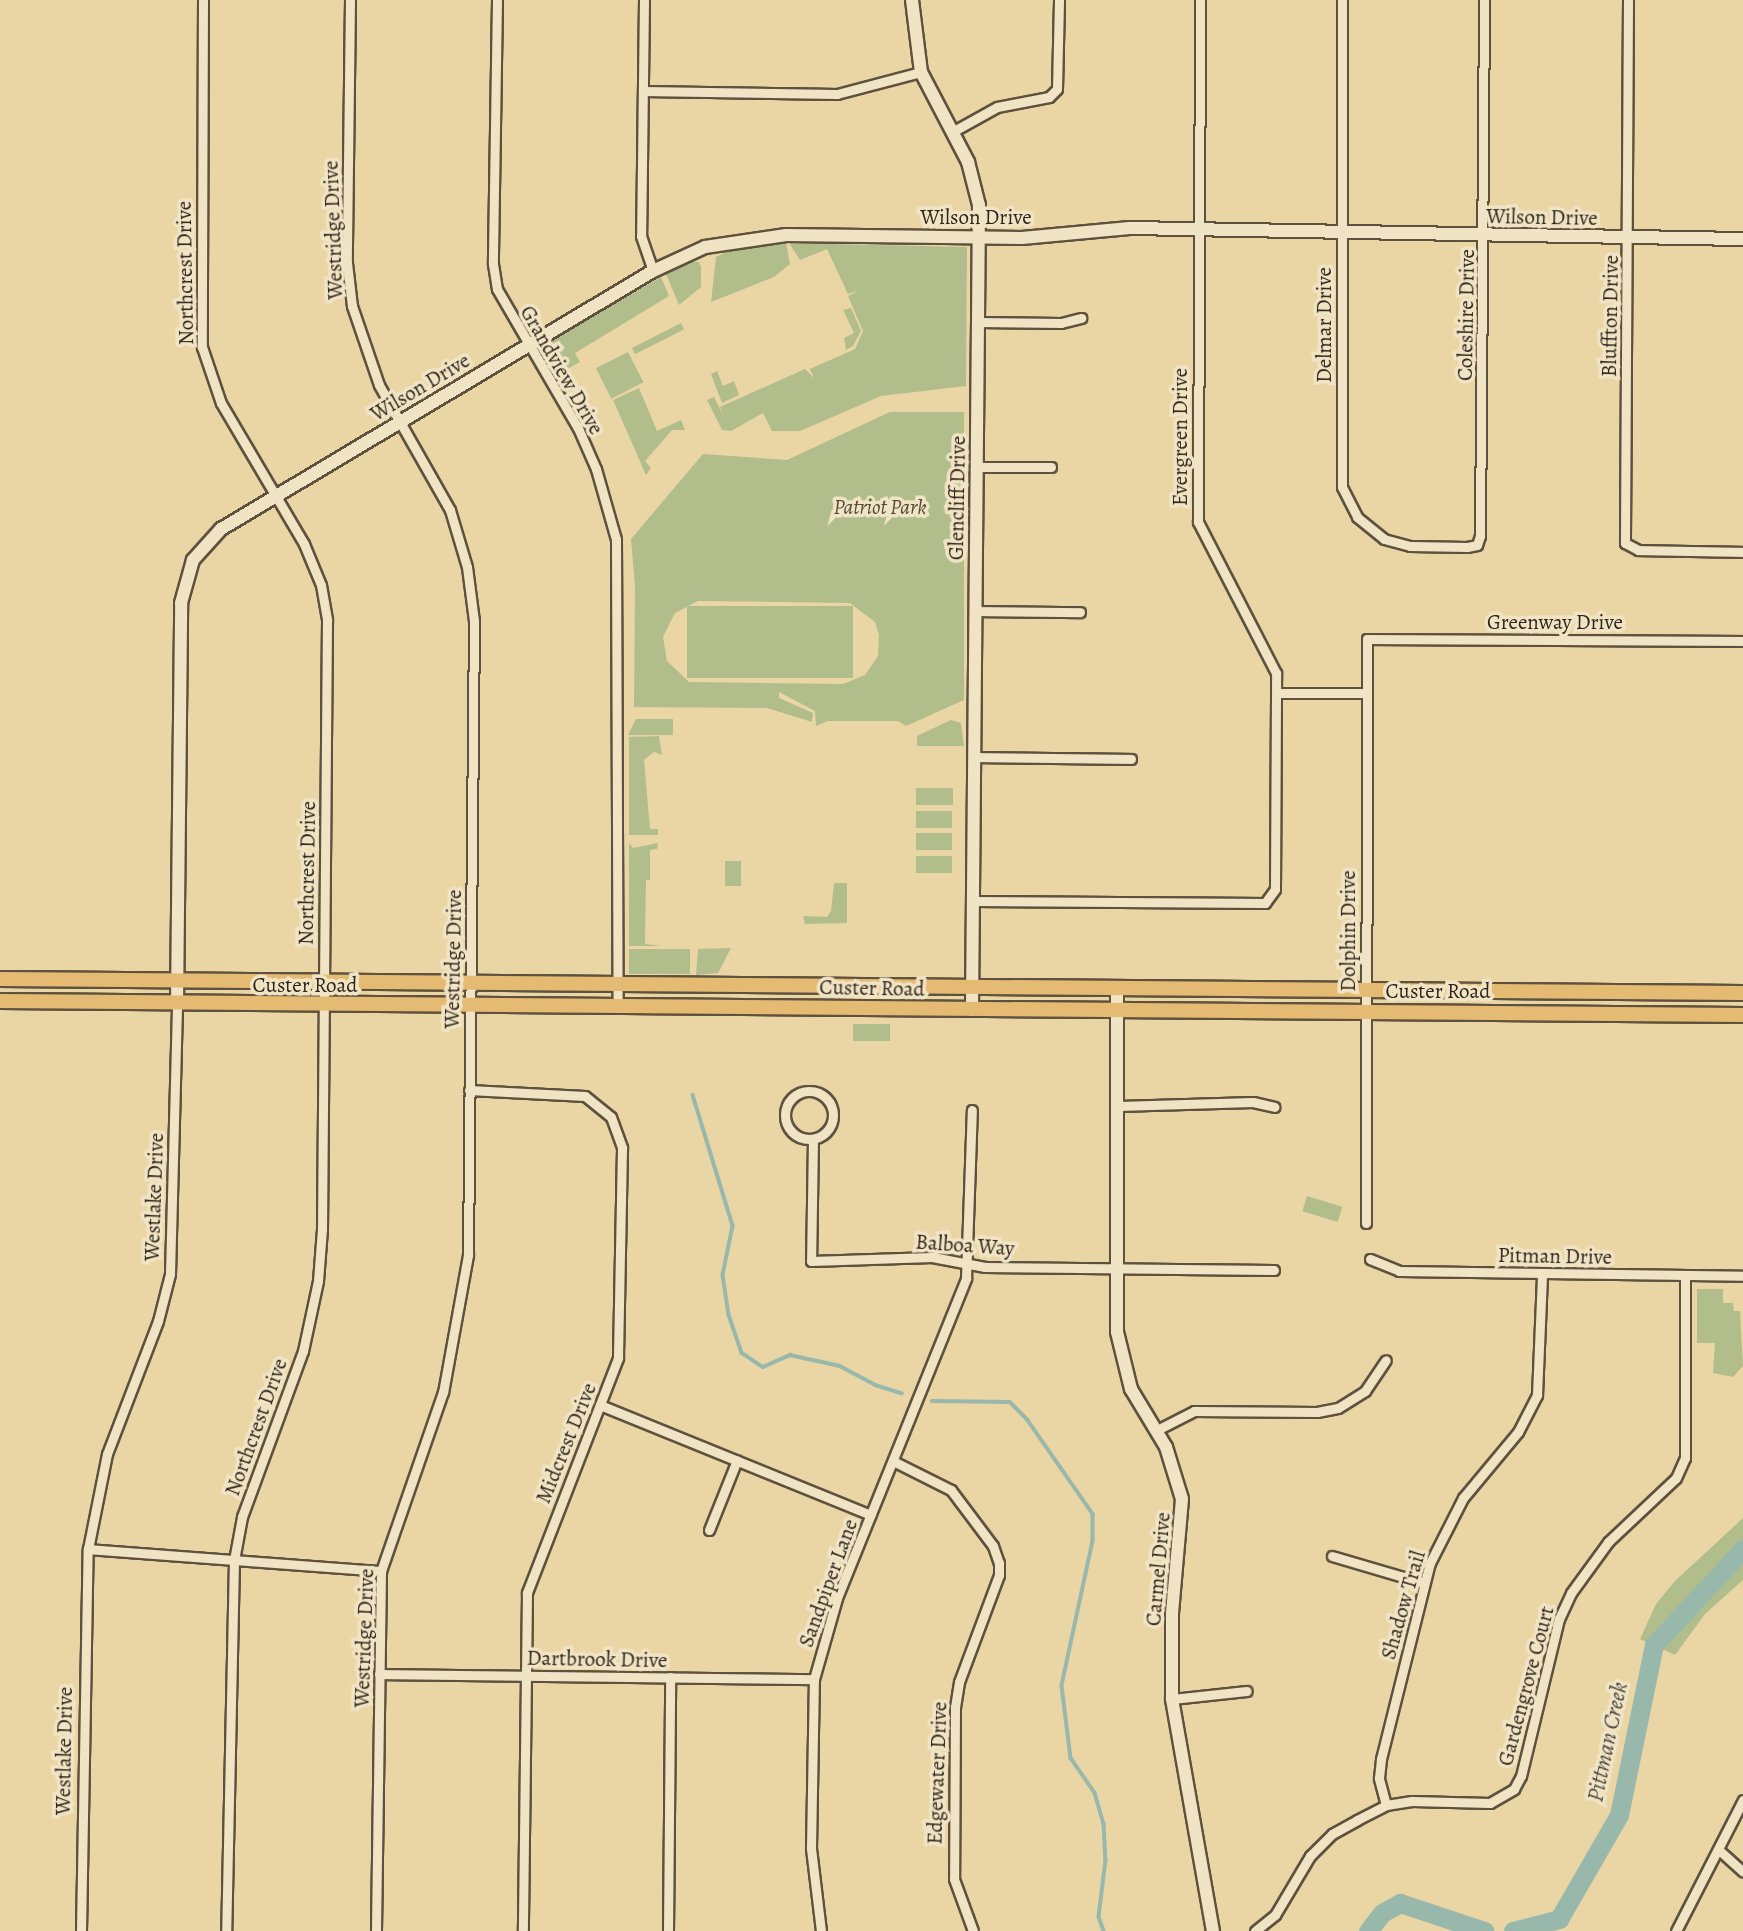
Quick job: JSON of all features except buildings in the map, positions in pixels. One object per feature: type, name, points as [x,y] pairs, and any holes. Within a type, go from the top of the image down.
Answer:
[{"type":"main road","name":"Custer Road","points":[[0,979],[323,984],[1743,993]]},
{"type":"main road","points":[[1526,992],[1526,1012]]},
{"type":"main road","points":[[1696,1014],[1697,993]]},
{"type":"main road","name":"Custer Road","points":[[0,1001],[323,1006],[1743,1015]]},
{"type":"street","name":"Northcrest Drive","points":[[203,0],[202,347],[221,403],[313,565],[327,620],[318,1281],[303,1351],[245,1507],[234,1560],[226,1931]]},
{"type":"street","name":"Westridge Drive","points":[[350,0],[349,285],[366,354],[450,510],[471,593],[468,1255],[457,1333],[440,1404],[381,1571],[376,1931]]},
{"type":"street","name":"Grandview Drive","points":[[497,0],[493,264],[497,289],[578,428],[600,480],[616,540],[618,1007]]},
{"type":"street","points":[[643,0],[641,236],[653,271]]},
{"type":"street","name":"Glencliff Drive","points":[[912,0],[921,72],[976,183],[980,237],[972,1010]]},
{"type":"street","points":[[952,132],[997,107],[1049,97],[1057,89],[1059,0]]},
{"type":"street","name":"Evergreen Drive","points":[[973,901],[1265,903],[1272,896],[1279,693],[1272,662],[1198,522],[1200,0]]},
{"type":"street","name":"Delmar Drive","points":[[1342,0],[1341,474],[1346,499],[1364,526],[1397,544],[1476,545]]},
{"type":"street","name":"Coleshire Drive","points":[[1476,545],[1480,536],[1485,236],[1484,0]]},
{"type":"street","name":"Bluffton Drive","points":[[1628,0],[1627,547],[1743,552]]},
{"type":"street","points":[[643,91],[837,94],[921,72]]},
{"type":"street","name":"Wilson Drive","points":[[276,496],[653,271],[702,248],[752,237],[1022,238],[1096,228],[1743,239]]},
{"type":"street","points":[[978,322],[1061,323],[1081,318]]},
{"type":"street","points":[[977,467],[1051,467]]},
{"type":"street","name":"Westlake Drive","points":[[81,1931],[88,1549],[107,1454],[158,1321],[170,1274],[183,584],[206,543],[276,496]]},
{"type":"street","points":[[976,611],[1080,612]]},
{"type":"street","name":"Greenway Drive","points":[[1367,639],[1743,641]]},
{"type":"street","name":"Dolphin Drive","points":[[1366,1223],[1367,639]]},
{"type":"street","points":[[1279,693],[1367,693]]},
{"type":"street","points":[[974,757],[1131,760]]},
{"type":"street","name":"Carmel Drive","points":[[1117,990],[1118,1106],[1114,1302],[1121,1358],[1131,1389],[1176,1471],[1182,1499],[1172,1614],[1172,1699],[1213,1931]]},
{"type":"street","name":"Midcrest Drive","points":[[470,1090],[573,1092],[602,1107],[617,1129],[622,1148],[622,1335],[600,1405],[530,1580],[523,1931]]},
{"type":"street","points":[[806,1090],[824,1095],[833,1111],[829,1129],[813,1139],[795,1134],[785,1118],[790,1100],[806,1090]]},
{"type":"street","points":[[1118,1106],[1253,1102],[1274,1107]]},
{"type":"street","name":"Sandpiper Lane","points":[[821,1931],[811,1848],[814,1679],[822,1639],[969,1264],[972,1110]]},
{"type":"street","name":"Balboa Way","points":[[813,1139],[811,1261],[932,1257],[969,1264],[1273,1269]]},
{"type":"street","name":"Pitman Drive","points":[[1370,1259],[1399,1271],[1743,1276]]},
{"type":"street","name":"Shadow Trail","points":[[1386,1805],[1379,1778],[1381,1759],[1424,1583],[1463,1498],[1530,1414],[1541,1374],[1542,1274]]},
{"type":"street","name":"Gardengrove Court","points":[[1255,1931],[1275,1915],[1310,1856],[1332,1834],[1386,1805],[1490,1803],[1504,1798],[1521,1776],[1559,1619],[1571,1593],[1608,1542],[1675,1478],[1685,1458],[1685,1275]]},
{"type":"street","points":[[1155,1431],[1195,1411],[1317,1412],[1338,1408],[1365,1391],[1386,1360]]},
{"type":"street","points":[[600,1405],[871,1515]]},
{"type":"street","points":[[709,1530],[737,1460]]},
{"type":"street","name":"Edgewater Drive","points":[[893,1461],[951,1490],[993,1546],[999,1563],[999,1575],[959,1682],[955,1707],[954,1879],[974,1931]]},
{"type":"street","points":[[88,1549],[381,1571]]},
{"type":"street","points":[[1332,1556],[1424,1583]]},
{"type":"street","name":"Dartbrook Drive","points":[[379,1674],[814,1679]]},
{"type":"street","points":[[668,1931],[670,1677]]},
{"type":"street","points":[[1172,1699],[1247,1691]]},
{"type":"street","points":[[1676,1931],[1720,1852],[1743,1800]]},
{"type":"street","points":[[1720,1852],[1743,1872]]},
{"type":"green space","points":[[786,243],[790,264],[774,277],[711,302],[716,257],[733,249]]},
{"type":"green space","points":[[789,243],[967,247],[966,386],[881,396],[800,431],[772,431],[763,413],[731,431],[722,430],[707,400],[714,397],[723,415],[720,407],[805,369],[814,378],[810,369],[855,349],[863,331],[848,296],[859,290],[848,294],[827,249],[800,260]]},
{"type":"green space","points":[[692,262],[699,262],[701,267],[701,287],[679,305],[666,274]]},
{"type":"green space","points":[[661,277],[669,296],[575,353],[580,362],[562,372],[556,367],[546,344]]},
{"type":"green space","points":[[851,308],[861,331],[853,346],[846,350],[844,338],[854,333],[843,310]]},
{"type":"green space","points":[[681,323],[684,329],[635,354],[632,348]]},
{"type":"green space","points":[[628,352],[643,382],[611,399],[596,368]]},
{"type":"green space","points":[[717,371],[723,386],[734,381],[739,395],[722,403],[711,374]]},
{"type":"green space","points":[[639,388],[657,431],[681,420],[685,430],[672,430],[645,461],[651,468],[646,475],[613,400]]},
{"type":"green space","name":"Patriot Park","points":[[890,412],[964,412],[964,700],[906,726],[898,721],[828,721],[816,726],[815,711],[779,692],[779,698],[813,713],[812,722],[767,708],[634,707],[635,586],[631,539],[703,454],[787,460]],"holes":[[[698,601],[850,603],[875,622],[879,635],[878,656],[865,675],[843,684],[689,682],[667,661],[663,637],[675,613]]]},
{"type":"green space","points":[[687,606],[853,606],[853,678],[687,678]]},
{"type":"green space","points":[[636,719],[673,719],[673,735],[628,735]]},
{"type":"green space","points":[[951,720],[961,723],[964,746],[917,746],[917,736]]},
{"type":"green space","points":[[659,736],[662,755],[654,752],[644,760],[650,829],[658,829],[658,835],[629,835],[629,737]]},
{"type":"green space","points":[[916,788],[953,788],[953,805],[916,805]]},
{"type":"green space","points":[[916,811],[952,811],[952,828],[916,828]]},
{"type":"green space","points":[[916,833],[952,833],[952,850],[916,850]]},
{"type":"green space","points":[[629,843],[633,848],[658,843],[657,849],[650,850],[650,880],[646,880],[645,944],[661,946],[629,946]]},
{"type":"green space","points":[[916,856],[952,856],[952,873],[916,873]]},
{"type":"green space","points":[[725,861],[741,861],[741,886],[725,886]]},
{"type":"green space","points":[[834,883],[847,883],[847,923],[805,924],[803,916],[827,917],[831,911]]},
{"type":"green space","points":[[731,948],[718,973],[696,975],[698,949]]},
{"type":"green space","points":[[629,949],[690,949],[690,974],[629,974]]},
{"type":"green space","points":[[853,1024],[890,1024],[890,1041],[853,1041]]},
{"type":"green space","points":[[1307,1196],[1342,1207],[1338,1222],[1302,1211]]},
{"type":"green space","points":[[1697,1289],[1723,1289],[1723,1303],[1733,1303],[1734,1311],[1740,1311],[1743,1366],[1733,1377],[1713,1373],[1715,1343],[1697,1343]]},
{"type":"green space","points":[[1743,1518],[1743,1580],[1705,1614],[1675,1655],[1640,1639],[1656,1604],[1675,1581]]},
{"type":"waterway","points":[[693,1095],[733,1226],[723,1275],[729,1315],[742,1353],[763,1367],[790,1355],[840,1366],[875,1385],[902,1393]]},
{"type":"waterway","points":[[932,1401],[1010,1402],[1027,1419],[1093,1514],[1093,1541],[1062,1686],[1071,1758],[1095,1793],[1104,1824],[1106,1860],[1099,1917],[1104,1931]]},
{"type":"waterway","name":"Pittman Creek","points":[[1513,1931],[1559,1919],[1619,1815],[1654,1645],[1743,1549]]},
{"type":"waterway","name":"Pittman Creek","points":[[1368,1931],[1382,1913],[1400,1903],[1484,1931]]}]
